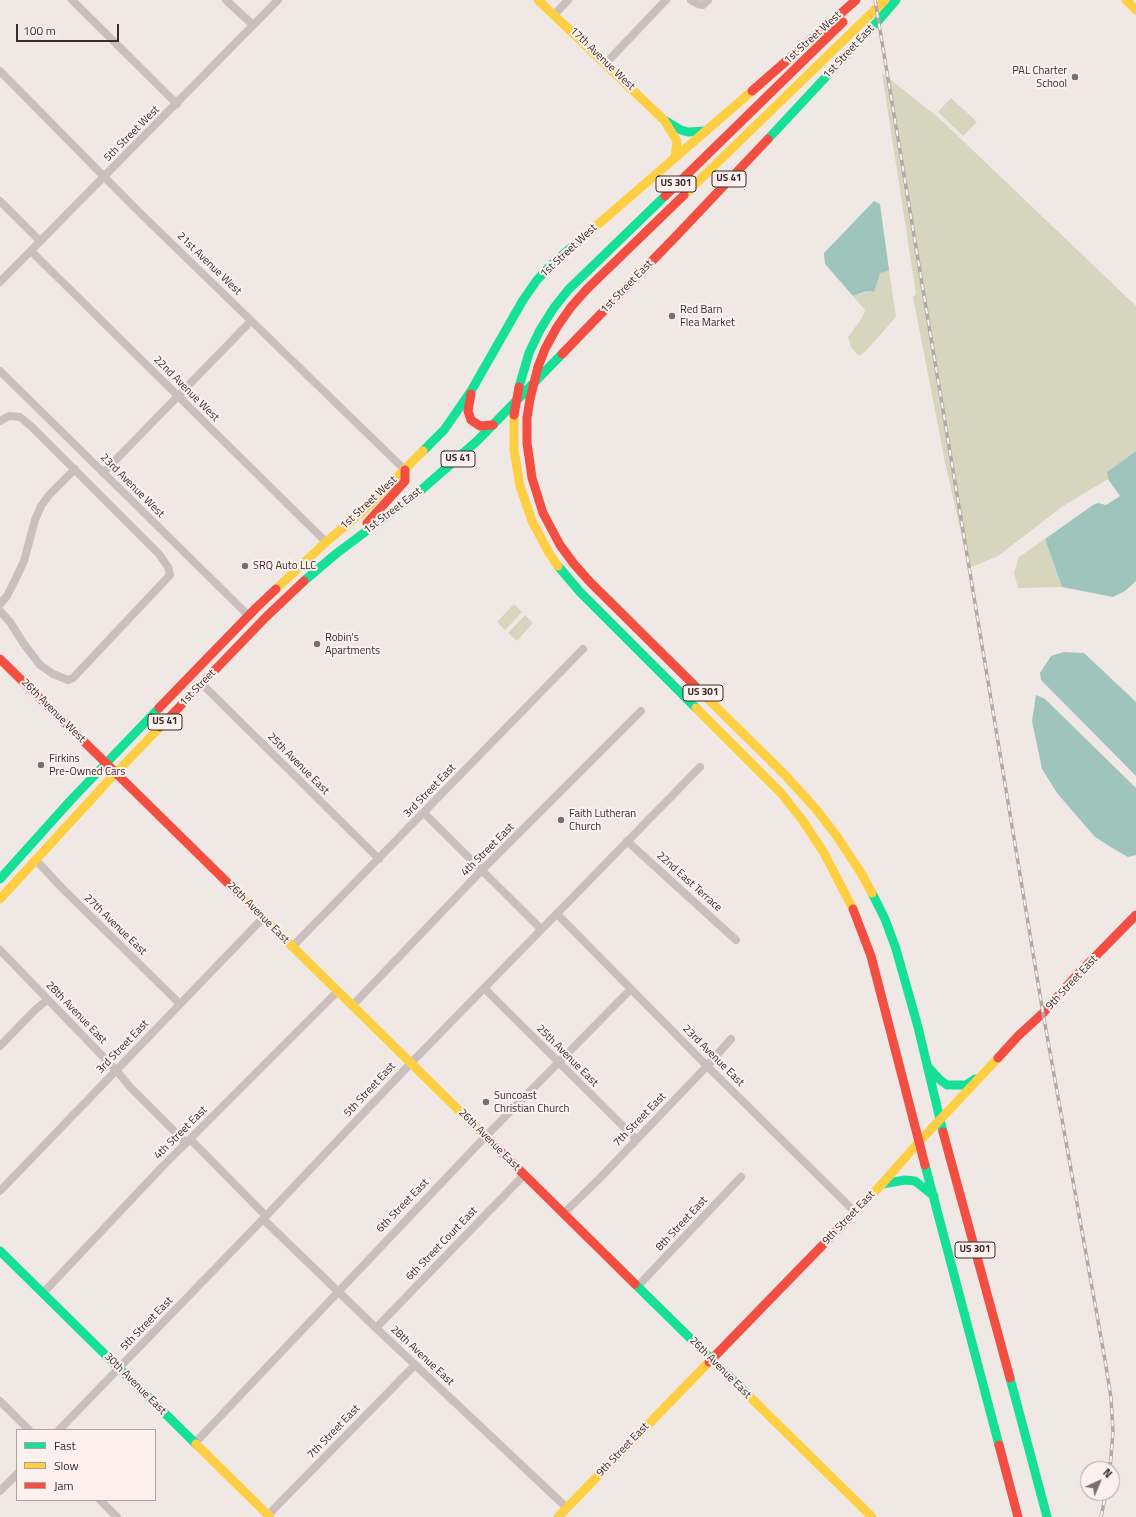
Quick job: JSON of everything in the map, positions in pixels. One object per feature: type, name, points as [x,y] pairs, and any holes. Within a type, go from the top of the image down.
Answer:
[{"type":"main road","name":"17th Avenue West","points":[[538,0],[555,14],[664,120],[677,141],[675,157]]},
{"type":"main road","name":"1st Street West","points":[[326,542],[363,510],[447,426],[471,391],[519,306],[541,275],[565,252],[856,0]]},
{"type":"main road","name":"1st Street West","points":[[862,0],[855,10],[568,290],[553,309],[540,330],[529,353],[519,387],[514,415],[514,450],[520,486],[532,521],[552,559],[584,596],[769,780],[803,822],[835,871],[853,908],[871,956],[918,1143]]},
{"type":"main road","name":"1st Street West","points":[[885,0],[586,289],[571,307],[557,327],[545,349],[538,367],[530,399],[527,430],[530,467],[538,502],[553,535],[566,555],[586,578],[790,780],[815,808],[840,840],[862,873],[885,919],[902,969],[929,1068]]},
{"type":"main road","name":"1st Street East","points":[[337,553],[430,482],[460,457],[493,425],[675,237],[896,0]]},
{"type":"main road","points":[[1126,0],[1136,10]]},
{"type":"main road","name":"17th Avenue West","points":[[664,120],[685,131],[693,133],[706,131]]},
{"type":"main road","points":[[471,391],[468,411],[471,420],[480,426],[493,425]]},
{"type":"main road","points":[[236,647],[252,624],[324,553],[327,549],[326,542],[339,545],[355,539],[405,481],[406,475],[404,470]]},
{"type":"main road","name":"1st Street","points":[[0,879],[106,763],[249,616],[326,542]]},
{"type":"main road","name":"1st Street","points":[[0,899],[116,773],[236,647],[292,592],[337,553]]},
{"type":"main road","name":"26th Avenue West","points":[[0,659],[106,763]]},
{"type":"main road","name":"26th Avenue East","points":[[106,763],[872,1517]]},
{"type":"main road","points":[[0,888],[17,870],[25,852]]},
{"type":"main road","name":"9th Street East","points":[[558,1517],[882,1184],[918,1143],[1021,1033],[1043,1013],[1076,976],[1136,915]]},
{"type":"main road","points":[[929,1068],[939,1079],[954,1086],[966,1085],[984,1073]]},
{"type":"main road","name":"US 301","points":[[929,1068],[940,1120],[1047,1517]]},
{"type":"main road","name":"US 301","points":[[918,1143],[934,1196],[1018,1517]]},
{"type":"main road","points":[[882,1184],[905,1180],[915,1182],[923,1186],[934,1196]]},
{"type":"main road","name":"30th Avenue East","points":[[0,1251],[269,1516]]},
{"type":"street","points":[[72,0],[177,104]]},
{"type":"street","points":[[226,0],[253,25]]},
{"type":"street","name":"5th Street West","points":[[0,282],[278,0]]},
{"type":"street","points":[[555,14],[568,0]]},
{"type":"street","points":[[606,63],[666,0]]},
{"type":"street","points":[[691,0],[698,4],[705,2]]},
{"type":"street","name":"21st Avenue West","points":[[0,71],[136,209],[404,470]]},
{"type":"street","points":[[0,201],[40,241]]},
{"type":"street","name":"22nd Avenue West","points":[[31,251],[326,542]]},
{"type":"street","points":[[103,473],[252,321]]},
{"type":"street","name":"23rd Avenue West","points":[[0,371],[249,616]]},
{"type":"street","points":[[0,421],[9,416],[20,417],[159,554],[168,567],[170,575],[73,678],[68,680],[53,674],[40,664],[0,610]]},
{"type":"street","points":[[0,604],[7,596],[20,571],[35,520],[41,506],[49,495],[74,469]]},
{"type":"street","name":"3rd Street East","points":[[292,947],[583,649]]},
{"type":"street","name":"25th Avenue East","points":[[202,684],[379,859]]},
{"type":"street","name":"4th Street East","points":[[352,1006],[482,870],[642,711]]},
{"type":"street","name":"5th Street East","points":[[60,1429],[265,1218],[411,1063],[700,767]]},
{"type":"street","points":[[424,813],[541,929]]},
{"type":"street","name":"22nd East Terrace","points":[[627,841],[736,940]]},
{"type":"street","name":"27th Avenue East","points":[[36,860],[180,1004]]},
{"type":"street","name":"23rd Avenue East","points":[[557,914],[707,1066],[855,1212]]},
{"type":"street","name":"3rd Street East","points":[[0,1191],[263,918]]},
{"type":"street","name":"28th Avenue East","points":[[0,950],[116,1070],[130,1087],[188,1141],[337,1291],[567,1508]]},
{"type":"street","name":"25th Avenue East","points":[[484,988],[636,1139]]},
{"type":"street","name":"6th Street East","points":[[195,1443],[337,1291],[485,1137],[631,989]]},
{"type":"street","name":"4th Street East","points":[[43,1293],[188,1141],[338,992]]},
{"type":"street","points":[[0,1046],[35,1010],[47,1000]]},
{"type":"street","name":"7th Street East","points":[[563,1214],[707,1066],[731,1039]]},
{"type":"street","name":"6th Street Court East","points":[[376,1328],[524,1175]]},
{"type":"street","name":"8th Street East","points":[[638,1286],[741,1177]]},
{"type":"street","name":"7th Street East","points":[[269,1516],[415,1365]]},
{"type":"street","points":[[0,1401],[28,1429]]},
{"type":"street","points":[[0,1492],[16,1475]]},
{"type":"street","points":[[101,1501],[117,1517]]},
{"type":"green space","points":[[882,73],[939,118],[1136,306],[1136,451],[1107,472],[1108,479],[1063,506],[998,556],[969,568],[945,462],[913,297],[916,294]]},
{"type":"green space","points":[[951,98],[977,122],[963,136],[938,112]]},
{"type":"green space","points":[[889,270],[896,317],[865,352],[859,356],[851,347],[848,337],[862,318],[865,310],[853,296],[870,291],[880,273]]},
{"type":"green space","points":[[1045,539],[1062,587],[1018,588],[1014,573],[1019,557]]},
{"type":"green space","points":[[514,604],[522,612],[505,630],[497,622]]},
{"type":"green space","points":[[525,615],[533,623],[517,641],[508,633]]},
{"type":"water","points":[[874,201],[880,204],[889,270],[880,273],[874,292],[864,292],[853,296],[825,264],[824,253]]},
{"type":"water","points":[[1136,451],[1136,581],[1125,591],[1113,597],[1062,587],[1045,539],[1093,505],[1098,503],[1106,505],[1120,496],[1108,479],[1107,472]]},
{"type":"water","points":[[1064,652],[1084,653],[1136,702],[1136,776],[1041,680],[1040,673],[1051,656]]},
{"type":"water","points":[[1036,695],[1045,699],[1136,788],[1136,855],[1128,857],[1095,837],[1057,793],[1042,769],[1032,721]]},
{"type":"railway","points":[[875,0],[1043,1013],[1105,1360],[1111,1398],[1113,1432],[1111,1461]]},
{"type":"railway","points":[[1101,1517],[1104,1501]]},
{"type":"traffic: fast","points":[[768,139],[896,0]]},
{"type":"traffic: fast","points":[[666,121],[681,130],[688,132],[706,131]]},
{"type":"traffic: fast","points":[[519,387],[529,353],[540,330],[553,309],[568,290],[665,196]]},
{"type":"traffic: fast","points":[[423,451],[444,430],[471,391],[523,300],[537,280],[550,266],[580,240]]},
{"type":"traffic: fast","points":[[304,581],[337,553],[420,491],[477,441],[562,354]]},
{"type":"traffic: fast","points":[[558,566],[580,592],[696,708]]},
{"type":"traffic: fast","points":[[0,879],[70,801],[159,708]]},
{"type":"traffic: fast","points":[[872,893],[885,919],[896,949],[918,1027],[943,1132]]},
{"type":"traffic: fast","points":[[929,1068],[947,1085],[966,1085],[975,1079]]},
{"type":"traffic: fast","points":[[925,1165],[999,1445]]},
{"type":"traffic: fast","points":[[882,1184],[905,1180],[915,1181],[934,1196]]},
{"type":"traffic: fast","points":[[0,1251],[196,1444]]},
{"type":"traffic: fast","points":[[635,1284],[750,1397]]},
{"type":"traffic: fast","points":[[1010,1378],[1047,1517]]},
{"type":"traffic: slow","points":[[538,0],[664,120],[677,141],[675,157]]},
{"type":"traffic: slow","points":[[684,195],[885,0]]},
{"type":"traffic: slow","points":[[1126,0],[1136,10]]},
{"type":"traffic: slow","points":[[580,240],[752,91]]},
{"type":"traffic: slow","points":[[514,415],[514,450],[520,486],[532,521],[549,553],[558,566]]},
{"type":"traffic: slow","points":[[276,589],[326,542],[363,511],[423,451]]},
{"type":"traffic: slow","points":[[695,686],[786,776],[815,808],[836,835],[861,873],[872,893]]},
{"type":"traffic: slow","points":[[696,708],[781,793],[803,821],[824,853],[853,909]]},
{"type":"traffic: slow","points":[[0,899],[109,780],[160,727]]},
{"type":"traffic: slow","points":[[239,894],[485,1136]]},
{"type":"traffic: slow","points":[[848,1219],[998,1058]]},
{"type":"traffic: slow","points":[[558,1517],[709,1362]]},
{"type":"traffic: slow","points":[[750,1397],[872,1517]]},
{"type":"traffic: slow","points":[[196,1444],[270,1517]]},
{"type":"traffic: jam","points":[[752,91],[856,0]]},
{"type":"traffic: jam","points":[[665,196],[843,22]]},
{"type":"traffic: jam","points":[[562,354],[768,139]]},
{"type":"traffic: jam","points":[[538,367],[545,349],[557,327],[571,307],[587,289],[684,195]]},
{"type":"traffic: jam","points":[[530,399],[538,367]]},
{"type":"traffic: jam","points":[[514,415],[519,387]]},
{"type":"traffic: jam","points":[[471,394],[468,411],[471,420],[480,426],[493,425]]},
{"type":"traffic: jam","points":[[530,399],[527,418],[527,443],[532,478],[543,513],[560,545],[590,582],[695,686]]},
{"type":"traffic: jam","points":[[367,523],[405,481],[405,470]]},
{"type":"traffic: jam","points":[[160,727],[266,617],[304,581]]},
{"type":"traffic: jam","points":[[159,708],[276,589]]},
{"type":"traffic: jam","points":[[0,659],[239,894]]},
{"type":"traffic: jam","points":[[853,909],[871,956],[925,1165]]},
{"type":"traffic: jam","points":[[998,1058],[1136,915]]},
{"type":"traffic: jam","points":[[943,1132],[1010,1378]]},
{"type":"traffic: jam","points":[[485,1136],[635,1284]]},
{"type":"traffic: jam","points":[[709,1362],[848,1219]]},
{"type":"traffic: jam","points":[[999,1445],[1018,1517]]},
{"type":"place","name":"PAL Charter School","points":[[1075,77]]},
{"type":"place","name":"Red Barn Flea Market","points":[[672,316]]},
{"type":"place","name":"SRQ Auto LLC","points":[[245,566]]},
{"type":"place","name":"Robin's Apartments","points":[[317,644]]},
{"type":"place","name":"Firkins Pre-Owned Cars","points":[[41,765]]},
{"type":"place","name":"Faith Lutheran Church","points":[[561,820]]},
{"type":"place","name":"Suncoast Christian Church","points":[[486,1102]]}]
